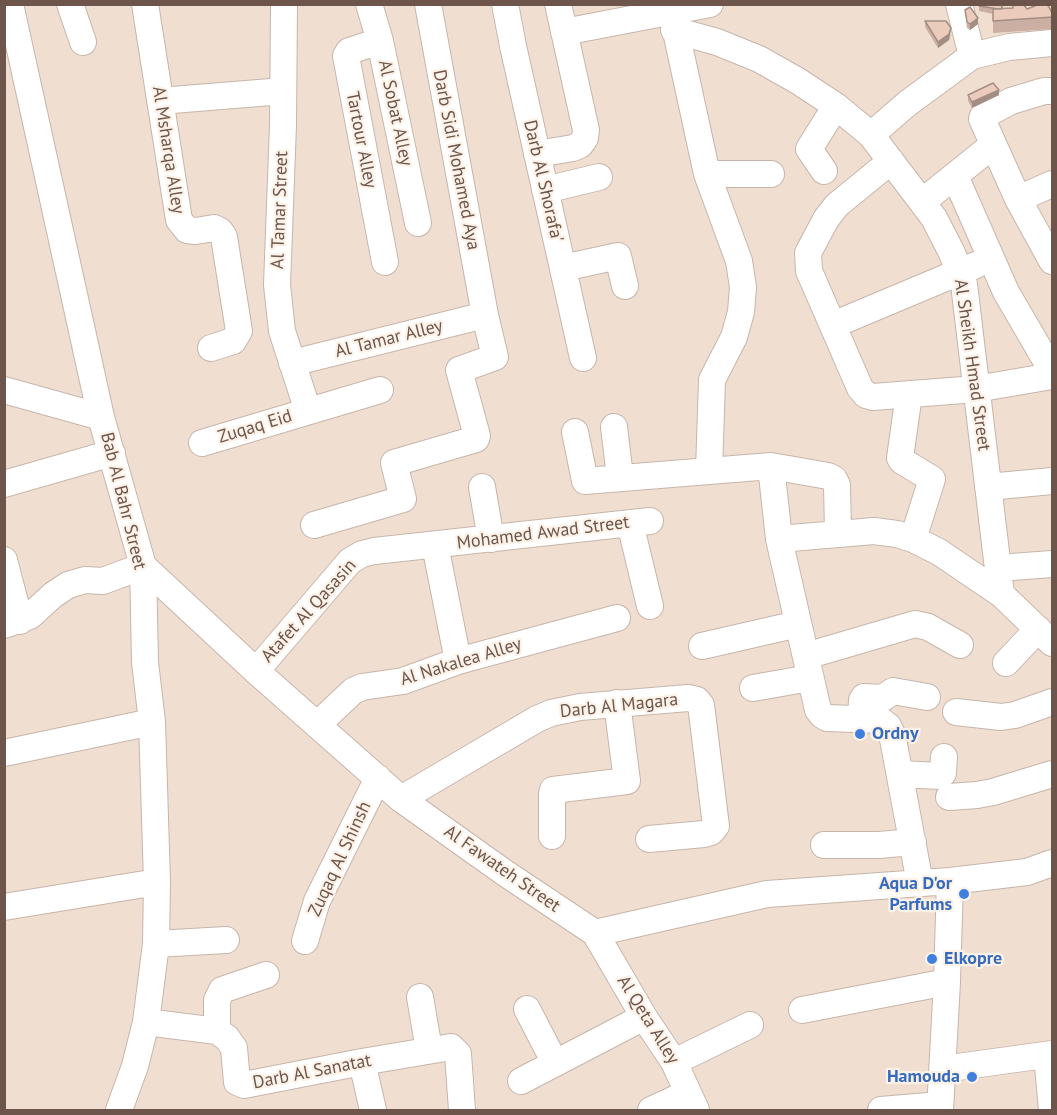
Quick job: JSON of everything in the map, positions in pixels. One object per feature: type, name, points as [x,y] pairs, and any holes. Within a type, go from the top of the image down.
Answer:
[{"type":"street","name":"Bab Al Bahr Street","points":[[10,4],[101,417],[142,566],[145,662],[152,722],[157,882],[156,944],[146,1022],[135,1066],[119,1110]]},
{"type":"street","points":[[70,4],[82,42]]},
{"type":"street","name":"Al Msharqa Alley","points":[[146,4],[180,224],[192,231],[217,229],[224,237],[239,331],[233,341],[211,348]]},
{"type":"street","name":"Al Tamar Street","points":[[284,4],[277,285],[282,331],[309,411]]},
{"type":"street","name":"Al Sobat Alley","points":[[369,4],[380,40],[418,223]]},
{"type":"street","name":"Darb Sidi Mohamed Aya","points":[[314,525],[401,500],[404,497],[394,463],[476,439],[459,373],[461,368],[495,357],[485,315],[428,4]]},
{"type":"street","name":"Darb Al Shorafa'","points":[[505,4],[583,358]]},
{"type":"street","points":[[537,154],[573,148],[580,145],[585,138],[586,130],[558,4]]},
{"type":"street","points":[[564,32],[672,15],[710,4]]},
{"type":"street","points":[[959,4],[972,56]]},
{"type":"street","points":[[672,15],[708,174],[740,261],[743,287],[741,312],[734,337],[712,380],[709,471]]},
{"type":"street","name":"Al Sheikh Hmad Street","points":[[672,15],[717,42],[759,59],[836,106],[870,135],[891,160],[922,202],[943,236],[964,284],[1001,594]]},
{"type":"street","name":"Tartour Alley","points":[[380,40],[349,51],[346,56],[385,262]]},
{"type":"street","points":[[870,135],[908,103],[972,56],[1009,47],[1053,43]]},
{"type":"street","points":[[160,101],[283,91]]},
{"type":"street","points":[[1053,91],[1011,100],[983,116],[982,119],[1018,199],[1053,261]]},
{"type":"street","points":[[824,171],[809,148],[836,106]]},
{"type":"street","points":[[922,202],[993,145]]},
{"type":"street","points":[[891,160],[837,205],[826,219],[808,253],[808,271],[860,388],[866,395],[873,397],[976,389],[1053,376]]},
{"type":"street","points":[[708,174],[771,174]]},
{"type":"street","points":[[956,176],[991,259],[1016,310],[1053,371]]},
{"type":"street","points":[[545,190],[599,177]]},
{"type":"street","points":[[1018,199],[1053,184]]},
{"type":"street","points":[[563,268],[617,256],[625,286]]},
{"type":"street","points":[[833,325],[991,259]]},
{"type":"street","name":"Al Tamar Alley","points":[[292,363],[485,315]]},
{"type":"street","points":[[4,390],[101,417]]},
{"type":"street","name":"Zuqaq Eid","points":[[202,443],[380,390]]},
{"type":"street","points":[[909,394],[900,458],[932,479],[913,539]]},
{"type":"street","points":[[614,427],[620,477]]},
{"type":"street","points":[[575,432],[585,481],[771,466],[828,476],[834,479],[837,485],[838,533]]},
{"type":"street","points":[[4,484],[112,453]]},
{"type":"street","points":[[771,466],[779,539],[818,710],[827,717],[880,720],[888,726],[892,734],[920,883]]},
{"type":"street","points":[[988,488],[1053,481]]},
{"type":"street","points":[[482,487],[491,539]]},
{"type":"street","name":"Mohamed Awad Street","points":[[435,545],[640,522],[650,606]]},
{"type":"street","points":[[779,539],[874,531],[913,539],[939,552],[1001,594],[1045,636],[1006,663]]},
{"type":"street","points":[[435,545],[458,661]]},
{"type":"street","name":"Atafet Al Qasasin","points":[[256,671],[350,561],[374,551],[435,545]]},
{"type":"street","points":[[4,560],[12,623],[38,610],[53,595],[68,585],[85,580],[103,581],[142,566]]},
{"type":"street","points":[[998,568],[1053,564]]},
{"type":"street","name":"Al Fawateh Street","points":[[142,566],[256,671],[401,799],[595,933]]},
{"type":"street","name":"Al Nakalea Alley","points":[[317,725],[353,691],[362,687],[403,681],[458,661],[617,618]]},
{"type":"street","points":[[702,646],[798,624]]},
{"type":"street","points":[[753,688],[808,667],[901,626],[915,624],[928,627],[960,645]]},
{"type":"street","points":[[861,719],[864,697],[883,698],[893,691],[927,697]]},
{"type":"street","name":"Darb Al Magara","points":[[401,799],[537,719],[565,709],[688,698],[697,700],[701,705],[716,826],[711,832],[704,834],[649,839]]},
{"type":"street","points":[[956,712],[1001,717],[1015,716],[1053,702]]},
{"type":"street","points":[[552,836],[553,790],[627,781],[617,704]]},
{"type":"street","points":[[4,753],[152,722]]},
{"type":"street","points":[[900,774],[940,776],[943,773],[944,758]]},
{"type":"street","points":[[949,797],[985,794],[1053,774]]},
{"type":"street","name":"Zuqaq Al Shinsh","points":[[305,941],[317,902],[378,778]]},
{"type":"street","points":[[824,844],[879,845],[913,842]]},
{"type":"street","points":[[595,933],[767,894],[950,881],[1027,872],[1053,863]]},
{"type":"street","points":[[881,1110],[940,1108],[950,881]]},
{"type":"street","points":[[4,907],[157,882]]},
{"type":"street","name":"Al Qeta Alley","points":[[595,933],[644,1017],[675,1062],[692,1102]]},
{"type":"street","points":[[156,944],[226,940]]},
{"type":"street","points":[[146,1022],[217,1031],[217,1000],[222,990],[266,975]]},
{"type":"street","points":[[802,1011],[947,982]]},
{"type":"street","points":[[420,997],[429,1050]]},
{"type":"street","points":[[527,1009],[555,1063]]},
{"type":"street","points":[[520,1081],[644,1017]]},
{"type":"street","points":[[675,1062],[750,1024]]},
{"type":"street","name":"Darb Al Sanatat","points":[[217,1031],[227,1038],[234,1048],[237,1082],[240,1084],[451,1047],[458,1054],[462,1110]]},
{"type":"street","points":[[943,1069],[1050,1055],[1052,1110]]},
{"type":"street","points":[[363,1062],[373,1110]]},
{"type":"street","points":[[651,1110],[692,1102]]},
{"type":"shaded area","points":[[5,5],[1052,5],[1052,1110],[5,1110]]},
{"type":"building","points":[[979,4],[1002,4],[1002,9],[979,6]]},
{"type":"building","points":[[1013,4],[1023,4],[1027,9],[1035,6],[1034,4],[1047,4],[1053,17],[993,21],[993,9],[1013,8]]},
{"type":"building","points":[[970,7],[978,18],[970,24],[967,22],[965,10]]},
{"type":"building","points":[[925,21],[946,21],[951,28],[949,34],[938,42]]},
{"type":"building","points":[[993,83],[999,90],[972,102],[968,95]]},
{"type":"place","name":"Ordny","points":[[860,734]]},
{"type":"place","name":"Aqua D'or Parfums","points":[[964,894]]},
{"type":"place","name":"Elkopre","points":[[932,959]]},
{"type":"place","name":"Hamouda","points":[[972,1077]]}]
